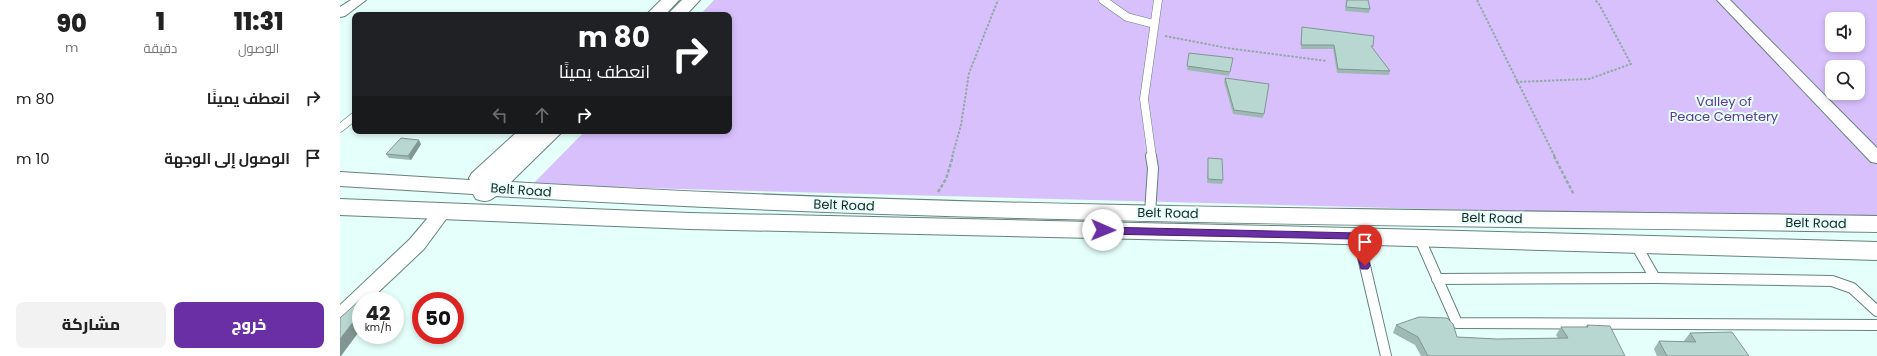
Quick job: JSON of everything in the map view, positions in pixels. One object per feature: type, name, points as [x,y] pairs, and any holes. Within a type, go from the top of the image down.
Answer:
[{"type":"main road","points":[[658,12],[671,0]]},
{"type":"main road","points":[[679,12],[692,0]]},
{"type":"main road","points":[[480,188],[506,154],[527,134]]},
{"type":"main road","points":[[454,212],[480,188],[549,134]]},
{"type":"main road","points":[[409,182],[472,169],[506,154]]},
{"type":"main road","name":"Belt Road","points":[[340,179],[604,195],[929,208],[1150,213],[1877,224]]},
{"type":"main road","name":"Belt Road","points":[[340,207],[746,223],[1419,237],[1636,245],[1877,251]]},
{"type":"main road","points":[[1826,250],[1877,267]]},
{"type":"street","points":[[340,13],[360,0]]},
{"type":"street","points":[[1723,0],[1877,158]]},
{"type":"street","points":[[340,317],[417,244],[454,212]]},
{"type":"lane","points":[[1103,0],[1127,17],[1154,24]]},
{"type":"lane","points":[[1150,213],[1153,168],[1144,98],[1158,0]]},
{"type":"lane","points":[[340,128],[352,118]]},
{"type":"lane","points":[[1358,236],[1386,356]]},
{"type":"lane","points":[[1419,237],[1457,323],[1877,325]]},
{"type":"lane","points":[[1636,245],[1655,278]]},
{"type":"lane","points":[[1437,279],[1655,278],[1832,281],[1845,284],[1857,290],[1877,311]]},
{"type":"path","points":[[929,208],[946,179],[961,125],[969,73],[998,0]]},
{"type":"path","points":[[1477,0],[1516,82],[1574,195]]},
{"type":"path","points":[[1516,82],[1589,79],[1631,64],[1599,4],[1595,0]]},
{"type":"path","points":[[1153,34],[1227,48],[1328,61]]},
{"type":"green space","name":"Valley of Peace Cemetery","points":[[714,0],[1877,0],[1877,221],[532,185],[582,134],[732,134],[732,12],[703,12]]},
{"type":"building","points":[[1347,0],[1368,0],[1370,9],[1346,7]]},
{"type":"building","points":[[1302,27],[1374,36],[1373,46],[1371,46],[1390,71],[1338,69],[1334,45],[1301,45]]},
{"type":"building","points":[[1189,53],[1233,58],[1230,72],[1187,66]]},
{"type":"building","points":[[1225,78],[1269,84],[1264,114],[1234,110]]},
{"type":"building","points":[[401,138],[419,140],[408,156],[386,154]]},
{"type":"building","points":[[1208,158],[1222,159],[1223,180],[1208,179]]},
{"type":"building","points":[[352,307],[352,324],[340,339],[340,318]]},
{"type":"building","points":[[1419,317],[1447,318],[1453,324],[1457,337],[1497,339],[1568,338],[1561,327],[1588,327],[1587,325],[1610,326],[1625,356],[1428,356],[1418,337],[1396,325]]},
{"type":"building","points":[[1732,332],[1749,356],[1667,356],[1659,341],[1696,342],[1690,333]]},
{"type":"route","points":[[1103,230],[1358,236],[1365,266]]}]
